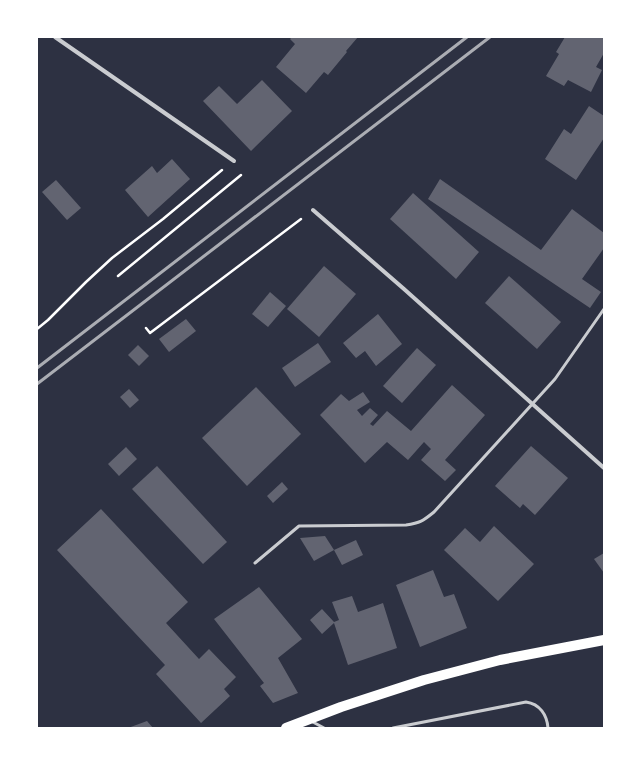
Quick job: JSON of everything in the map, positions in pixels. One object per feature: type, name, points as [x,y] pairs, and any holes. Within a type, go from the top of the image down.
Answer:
[{"type":"main road","points":[[286,728],[307,719],[432,678],[500,660],[604,640]]},
{"type":"street","points":[[55,37],[234,161]]},
{"type":"street","points":[[313,210],[404,289],[604,468]]},
{"type":"lane","points":[[255,563],[299,526],[389,526],[420,523],[434,512],[555,379],[604,309]]},
{"type":"lane","points":[[393,728],[526,702],[532,703],[541,710],[547,718],[548,728]]},
{"type":"lane","points":[[307,719],[324,728]]},
{"type":"lane","points":[[400,726],[406,728]]},
{"type":"path","points":[[37,329],[112,258],[163,219],[234,161],[246,170],[118,276]]},
{"type":"path","points":[[146,328],[150,333],[313,210]]},
{"type":"building","points":[[292,37],[358,37],[328,75],[324,72],[306,93],[276,67],[295,44],[290,39]]},
{"type":"building","points":[[565,37],[604,37],[604,53],[596,67],[602,70],[591,92],[568,80],[564,86],[546,76],[559,54],[556,52]]},
{"type":"building","points":[[262,80],[292,111],[251,151],[203,101],[219,86],[237,104]]},
{"type":"building","points":[[589,106],[604,116],[604,138],[576,180],[545,159],[564,129],[571,134]]},
{"type":"building","points":[[172,159],[190,179],[148,217],[125,190],[152,166],[157,173]]},
{"type":"building","points":[[440,179],[541,250],[572,209],[604,233],[604,248],[582,279],[601,292],[590,308],[428,199]]},
{"type":"building","points":[[56,180],[81,208],[67,220],[42,192]]},
{"type":"building","points":[[413,193],[479,252],[456,279],[390,219]]},
{"type":"building","points":[[324,266],[356,294],[319,337],[287,309]]},
{"type":"building","points":[[509,276],[561,322],[537,349],[485,303]]},
{"type":"building","points":[[270,292],[286,306],[268,327],[252,314]]},
{"type":"building","points":[[378,314],[402,344],[376,366],[365,351],[356,358],[343,343]]},
{"type":"building","points":[[186,319],[196,331],[169,352],[159,339]]},
{"type":"building","points":[[318,343],[331,362],[295,387],[282,368]]},
{"type":"building","points":[[138,345],[149,356],[139,366],[128,355]]},
{"type":"building","points":[[417,348],[436,365],[402,403],[383,386]]},
{"type":"building","points":[[452,385],[485,415],[445,460],[456,470],[445,481],[421,460],[431,449],[424,442],[408,460],[387,442],[365,463],[320,415],[341,394],[349,401],[363,392],[370,402],[357,410],[362,416],[370,408],[378,415],[370,424],[373,426],[387,411],[411,431]]},
{"type":"building","points":[[256,387],[301,434],[247,486],[202,438]]},
{"type":"building","points":[[129,389],[139,400],[130,408],[120,397]]},
{"type":"building","points":[[531,446],[568,478],[535,515],[523,504],[520,508],[495,486]]},
{"type":"building","points":[[126,447],[137,459],[119,476],[108,464]]},
{"type":"building","points":[[157,466],[227,542],[203,564],[132,489]]},
{"type":"building","points":[[282,482],[288,489],[273,503],[267,496]]},
{"type":"building","points":[[101,509],[188,602],[166,623],[199,659],[209,649],[236,677],[224,689],[230,696],[201,723],[156,674],[165,665],[57,550]]},
{"type":"building","points":[[494,526],[534,564],[498,601],[444,550],[465,528],[480,542]]},
{"type":"building","points":[[325,536],[334,550],[314,561],[300,538]]},
{"type":"building","points":[[356,540],[363,555],[342,565],[334,550]]},
{"type":"building","points":[[604,553],[604,573],[594,559]]},
{"type":"building","points":[[433,570],[444,597],[454,594],[467,628],[420,647],[396,585]]},
{"type":"building","points":[[259,587],[302,639],[278,658],[298,693],[273,703],[260,686],[264,683],[214,619]]},
{"type":"building","points":[[352,596],[358,612],[383,603],[397,648],[348,665],[334,623],[322,634],[310,620],[322,609],[334,622],[339,620],[332,602]]},
{"type":"building","points":[[147,721],[153,728],[128,728]]},
{"type":"railway","points":[[37,368],[467,37]]},
{"type":"railway","points":[[37,384],[490,37]]}]
